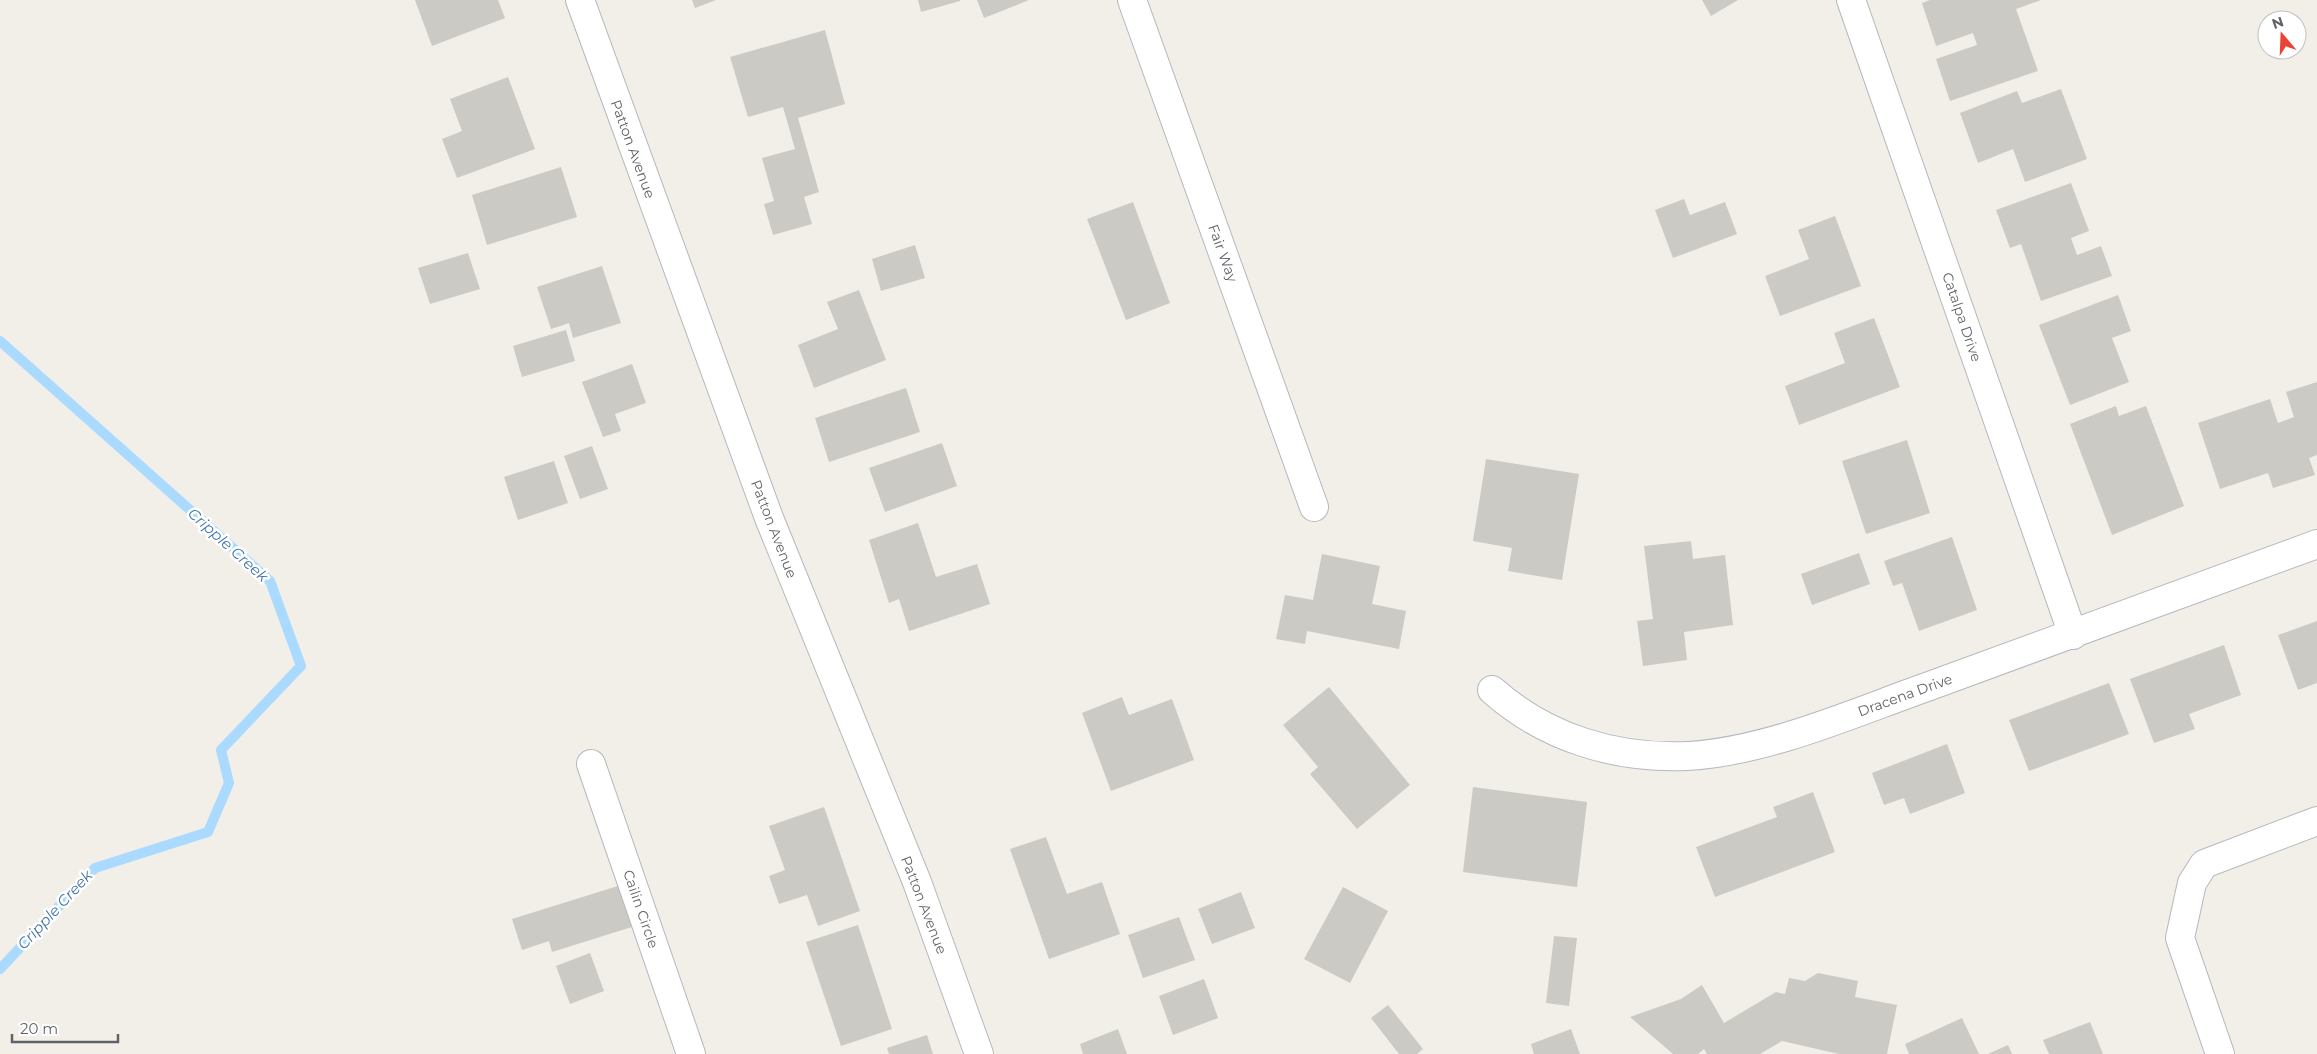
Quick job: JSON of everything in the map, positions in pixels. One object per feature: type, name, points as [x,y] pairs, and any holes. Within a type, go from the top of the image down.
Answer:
[{"type":"street","name":"Patton Avenue","points":[[580,0],[769,518],[917,882],[979,1054]]},
{"type":"street","name":"Fair Way","points":[[1132,0],[1314,507]]},
{"type":"street","name":"Catalpa Drive","points":[[1851,0],[2073,635]]},
{"type":"street","name":"Dracena Drive","points":[[1492,690],[1511,707],[1533,722],[1583,743],[1634,754],[1686,756],[1712,753],[1769,741],[1820,725],[2073,635],[2317,544]]},
{"type":"street","name":"Cailin Circle","points":[[591,764],[691,1054]]},
{"type":"street","points":[[2220,1054],[2180,938],[2192,883],[2204,864],[2317,821]]},
{"type":"building","points":[[415,0],[498,0],[505,18],[432,46]]},
{"type":"building","points":[[692,0],[716,0],[695,8]]},
{"type":"building","points":[[918,0],[960,0],[960,1],[921,12]]},
{"type":"building","points":[[977,0],[1029,0],[984,18]]},
{"type":"building","points":[[1702,0],[1738,0],[1711,16]]},
{"type":"building","points":[[1930,0],[2041,0],[2016,9],[2038,71],[1950,101],[1936,59],[1977,45],[1973,33],[1936,46],[1922,3]]},
{"type":"building","points":[[825,30],[845,104],[798,118],[819,192],[804,197],[812,224],[773,235],[764,204],[774,201],[762,158],[795,149],[783,107],[748,117],[730,57]]},
{"type":"building","points":[[508,77],[535,149],[457,178],[442,139],[462,131],[450,99]]},
{"type":"building","points":[[2061,89],[2087,159],[2025,182],[2013,149],[1978,163],[1960,113],[2017,91],[2022,103]]},
{"type":"building","points":[[561,167],[577,217],[487,245],[472,195]]},
{"type":"building","points":[[2071,183],[2089,231],[2071,238],[2077,255],[2101,246],[2112,276],[2041,301],[2021,244],[2010,248],[1996,210]]},
{"type":"building","points":[[1684,199],[1690,215],[1725,202],[1737,234],[1673,258],[1655,210]]},
{"type":"building","points":[[1133,202],[1170,303],[1126,320],[1087,219]]},
{"type":"building","points":[[1835,216],[1861,286],[1780,316],[1765,276],[1809,259],[1798,230]]},
{"type":"building","points":[[915,245],[925,278],[881,291],[872,259]]},
{"type":"building","points":[[468,253],[480,289],[430,304],[418,268]]},
{"type":"building","points":[[602,266],[621,323],[573,338],[569,323],[551,329],[537,287]]},
{"type":"building","points":[[859,290],[886,360],[814,388],[798,345],[838,329],[827,302]]},
{"type":"building","points":[[2118,295],[2131,331],[2112,338],[2129,382],[2070,405],[2039,325]]},
{"type":"building","points":[[1874,318],[1900,387],[1799,425],[1785,386],[1845,363],[1834,333]]},
{"type":"building","points":[[566,330],[575,361],[522,377],[513,346]]},
{"type":"building","points":[[632,364],[646,403],[615,414],[621,431],[603,437],[582,382]]},
{"type":"building","points":[[2317,382],[2317,455],[2309,458],[2315,475],[2273,488],[2268,473],[2220,489],[2198,423],[2270,399],[2278,423],[2294,417],[2286,392]]},
{"type":"building","points":[[906,388],[920,432],[829,462],[815,418]]},
{"type":"building","points":[[2116,406],[2119,416],[2146,406],[2184,506],[2112,535],[2070,424]]},
{"type":"building","points":[[1907,440],[1930,513],[1866,534],[1842,461]]},
{"type":"building","points":[[942,443],[957,486],[885,512],[869,468]]},
{"type":"building","points":[[592,446],[608,489],[580,499],[564,456]]},
{"type":"building","points":[[1486,459],[1579,474],[1562,580],[1508,571],[1512,548],[1473,541]]},
{"type":"building","points":[[554,461],[568,503],[518,520],[504,477]]},
{"type":"building","points":[[918,523],[936,577],[977,564],[990,604],[909,631],[899,599],[889,603],[869,540]]},
{"type":"building","points":[[1952,537],[1977,610],[1919,631],[1902,583],[1893,586],[1884,561]]},
{"type":"building","points":[[1691,541],[1693,559],[1725,555],[1733,625],[1684,632],[1687,660],[1643,666],[1637,621],[1653,619],[1644,546]]},
{"type":"building","points":[[1859,553],[1870,584],[1812,605],[1801,574]]},
{"type":"building","points":[[1322,554],[1380,566],[1372,604],[1406,611],[1399,649],[1307,631],[1305,644],[1276,639],[1285,595],[1313,600]]},
{"type":"building","points":[[2317,621],[2317,683],[2298,690],[2278,635]]},
{"type":"building","points":[[2224,645],[2241,695],[2189,714],[2195,729],[2154,743],[2130,679]]},
{"type":"building","points":[[2109,683],[2129,734],[2029,771],[2009,720]]},
{"type":"building","points":[[1329,687],[1410,785],[1357,829],[1310,774],[1318,767],[1283,725]]},
{"type":"building","points":[[1122,697],[1129,715],[1172,699],[1194,760],[1111,791],[1082,713]]},
{"type":"building","points":[[1947,744],[1965,793],[1910,814],[1904,798],[1884,805],[1872,773]]},
{"type":"building","points":[[1473,787],[1587,802],[1577,887],[1463,872]]},
{"type":"building","points":[[1813,792],[1835,852],[1715,897],[1696,847],[1777,817],[1773,807]]},
{"type":"building","points":[[824,807],[860,911],[818,926],[807,895],[779,904],[769,876],[785,870],[769,826]]},
{"type":"building","points":[[1046,837],[1067,894],[1102,882],[1120,934],[1049,959],[1010,849]]},
{"type":"building","points":[[621,885],[635,926],[552,952],[549,941],[522,950],[512,919]]},
{"type":"building","points":[[1343,887],[1388,911],[1350,983],[1304,959]]},
{"type":"building","points":[[1241,892],[1255,928],[1212,944],[1198,909]]},
{"type":"building","points":[[1179,917],[1195,960],[1143,978],[1128,935]]},
{"type":"building","points":[[858,925],[892,1029],[841,1046],[806,942]]},
{"type":"building","points":[[1554,936],[1577,938],[1569,1006],[1546,1003]]},
{"type":"building","points":[[590,953],[604,991],[570,1004],[556,966]]},
{"type":"building","points":[[1818,973],[1858,981],[1855,997],[1897,1005],[1887,1054],[1839,1054],[1782,1041],[1760,1054],[1707,1054],[1704,1049],[1698,1054],[1673,1054],[1630,1017],[1681,999],[1702,985],[1724,1023],[1776,992],[1785,994],[1789,978],[1805,981]]},
{"type":"building","points":[[1204,979],[1218,1018],[1173,1035],[1159,996]]},
{"type":"building","points":[[1388,1005],[1423,1049],[1417,1054],[1399,1054],[1371,1018]]},
{"type":"building","points":[[1962,1018],[1979,1054],[1909,1054],[1905,1044]]},
{"type":"building","points":[[2090,1022],[2103,1054],[2049,1054],[2043,1040]]},
{"type":"building","points":[[1118,1029],[1127,1054],[1083,1054],[1080,1044]]},
{"type":"building","points":[[1571,1029],[1580,1054],[1534,1054],[1531,1044]]},
{"type":"building","points":[[927,1035],[933,1054],[889,1054],[887,1048]]},
{"type":"building","points":[[2008,1045],[2012,1054],[1988,1054]]},
{"type":"waterway","name":"Cripple Creek","points":[[0,341],[270,581],[301,666],[221,750],[229,783],[208,832],[95,868],[0,969]]}]
